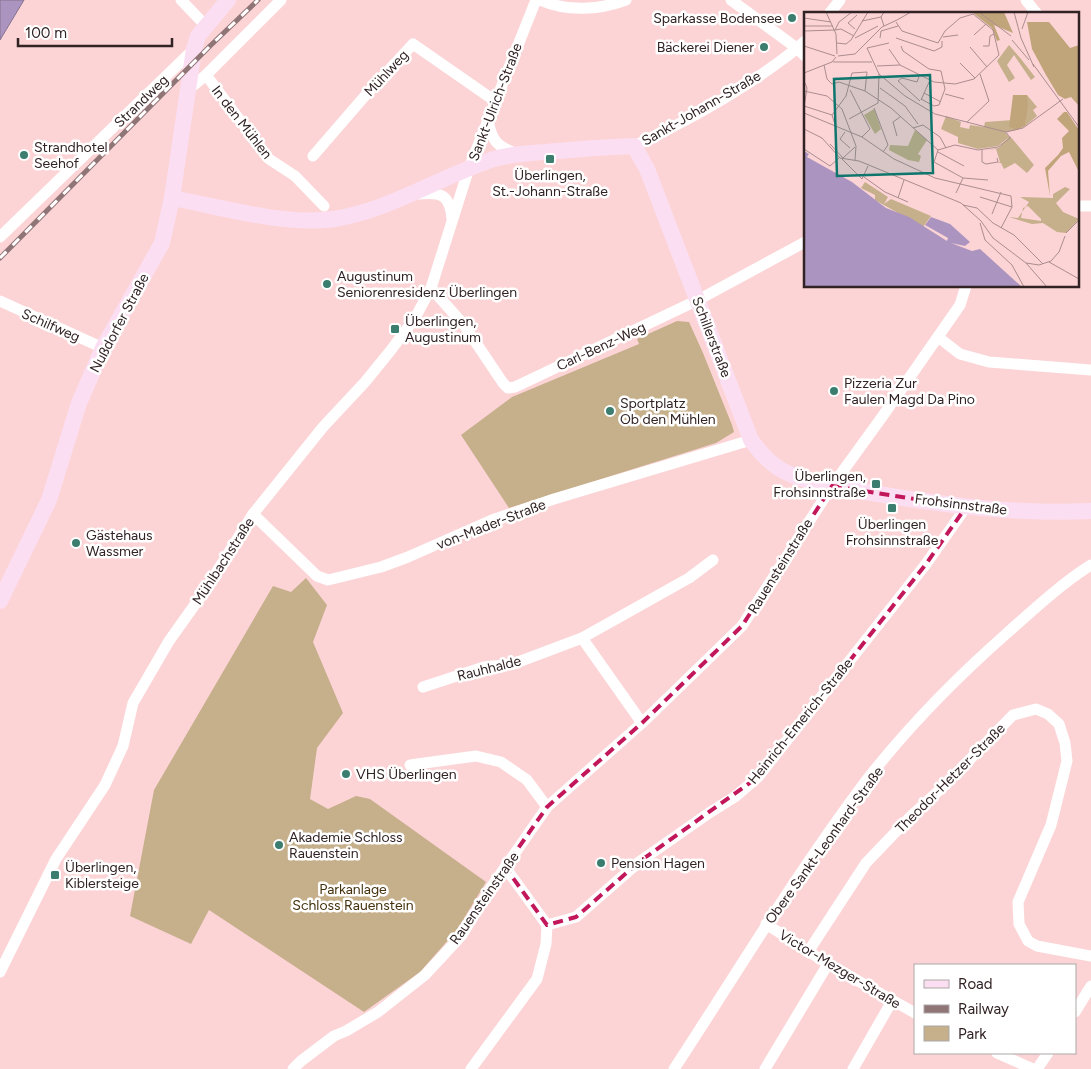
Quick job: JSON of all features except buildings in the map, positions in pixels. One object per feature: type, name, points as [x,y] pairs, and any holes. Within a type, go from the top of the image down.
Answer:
[{"type":"street","points":[[181,0],[206,26]]},
{"type":"street","name":"Nußdorfer Straße","points":[[0,602],[49,500],[79,403],[103,348],[162,243],[172,198],[198,36],[228,0]]},
{"type":"street","points":[[188,90],[206,75],[281,0]]},
{"type":"street","name":"Sankt-Ulrich-Straße","points":[[172,198],[280,218],[333,219],[358,213],[413,194],[469,168],[536,0]]},
{"type":"street","points":[[540,0],[559,6],[590,8],[615,4],[626,0]]},
{"type":"street","points":[[732,0],[802,48]]},
{"type":"street","points":[[831,12],[840,0]]},
{"type":"street","points":[[1026,0],[1035,12]]},
{"type":"street","name":"Mühlweg","points":[[313,156],[413,44],[495,101]]},
{"type":"street","name":"Sankt-Johann-Straße","points":[[469,168],[517,154],[634,146],[697,114],[750,83],[802,48]]},
{"type":"street","name":"Strandweg","points":[[0,237],[194,56]]},
{"type":"street","name":"In den Mühlen","points":[[206,75],[269,159],[295,176],[324,206]]},
{"type":"street","points":[[488,120],[490,133],[495,142],[502,148],[517,154]]},
{"type":"street","name":"Schillerstraße","points":[[634,146],[647,169],[751,440],[762,455],[779,469],[832,486]]},
{"type":"street","name":"Mühlbachstraße","points":[[0,972],[56,859],[105,785],[123,746],[133,703],[169,641],[206,589],[253,514],[323,427],[391,350],[415,318],[431,288],[469,168]]},
{"type":"street","points":[[413,194],[437,193],[444,197],[451,208],[452,224]]},
{"type":"street","points":[[1078,206],[1091,206]]},
{"type":"street","name":"Carl-Benz-Weg","points":[[431,288],[464,325],[508,388],[515,387],[698,300],[804,243]]},
{"type":"street","name":"Rauensteinstraße","points":[[293,1069],[334,1036],[378,1012],[425,975],[462,935],[505,867],[547,807],[642,723],[742,626],[832,486],[960,305],[965,288]]},
{"type":"street","name":"Schilfweg","points":[[0,301],[103,348]]},
{"type":"street","points":[[938,337],[960,354],[989,362],[1091,370]]},
{"type":"street","name":"von-Mader-Straße","points":[[253,514],[317,576],[328,580],[381,567],[492,520],[554,499],[751,440]]},
{"type":"street","name":"Frohsinnstraße","points":[[832,486],[966,507],[1051,513],[1091,511]]},
{"type":"street","name":"Heinrich-Emerich-Straße","points":[[547,925],[576,917],[639,862],[736,796],[758,777],[926,564],[966,507]]},
{"type":"street","name":"Rauhhalde","points":[[423,687],[484,667],[513,664],[582,638],[689,578],[712,560]]},
{"type":"street","name":"Obere Sankt-Leonhard-Straße","points":[[674,1069],[766,924],[866,781],[924,714],[970,666],[1033,610],[1091,564]]},
{"type":"street","points":[[582,638],[642,723]]},
{"type":"street","name":"Theodor-Hetzer-Straße","points":[[808,952],[866,862],[910,817],[946,784],[1013,714],[1036,709],[1048,714],[1059,724],[1065,744],[1067,761],[1051,825],[1018,902],[1019,924],[1028,941],[1037,946],[1091,956]]},
{"type":"street","points":[[410,765],[476,756],[501,762],[527,780],[547,807]]},
{"type":"street","points":[[471,1069],[537,979],[546,944],[547,925],[505,867]]},
{"type":"street","name":"Victor-Mezger-Straße","points":[[766,924],[828,964],[914,1012]]},
{"type":"street","points":[[766,1069],[828,964]]},
{"type":"street","points":[[1076,1010],[1091,986]]},
{"type":"street","points":[[853,1069],[892,1001]]},
{"type":"street","points":[[999,1054],[1033,1069]]},
{"type":"street","points":[[1037,1069],[1047,1054]]},
{"type":"highlighted area","points":[[832,486],[966,507],[926,564],[758,777],[639,862],[576,917],[547,925],[505,867],[547,807],[642,723],[742,626]]},
{"type":"green space","name":"Sportplatz Ob den Mühlen","points":[[677,321],[689,322],[734,432],[716,443],[509,508],[461,435],[512,397],[639,344],[637,339]]},
{"type":"green space","name":"Parkanlage Schloss Rauenstein","points":[[306,578],[327,605],[313,642],[343,713],[317,748],[310,799],[328,809],[356,796],[370,799],[486,882],[457,930],[420,972],[364,1012],[209,910],[191,944],[130,916],[154,790],[273,586],[291,592]]},
{"type":"shaded area","points":[[0,0],[24,0],[0,40]]},
{"type":"railway","points":[[0,258],[258,0]]},
{"type":"place","name":"Sparkasse Bodensee","points":[[792,18]]},
{"type":"place","name":"Bäckerei Diener","points":[[764,47]]},
{"type":"place","name":"Strandhotel Seehof","points":[[24,155]]},
{"type":"place","name":"Überlingen, St.-Johann-Straße","points":[[550,159]]},
{"type":"place","name":"Augustinum Seniorenresidenz Überlingen","points":[[327,284]]},
{"type":"place","name":"Überlingen, Augustinum","points":[[395,329]]},
{"type":"place","name":"Pizzeria Zur Faulen Magd Da Pino","points":[[834,391]]},
{"type":"place","name":"Sportplatz Ob den Mühlen","points":[[610,411]]},
{"type":"place","name":"Überlingen, Frohsinnstraße","points":[[876,484]]},
{"type":"place","name":"Überlingen Frohsinnstraße","points":[[892,508]]},
{"type":"place","name":"Gästehaus Wassmer","points":[[76,543]]},
{"type":"place","name":"VHS Überlingen","points":[[346,774]]},
{"type":"place","name":"Akademie Schloss Rauenstein","points":[[279,845]]},
{"type":"place","name":"Pension Hagen","points":[[601,863]]},
{"type":"place","name":"Überlingen, Kiblersteige","points":[[55,875]]}]
